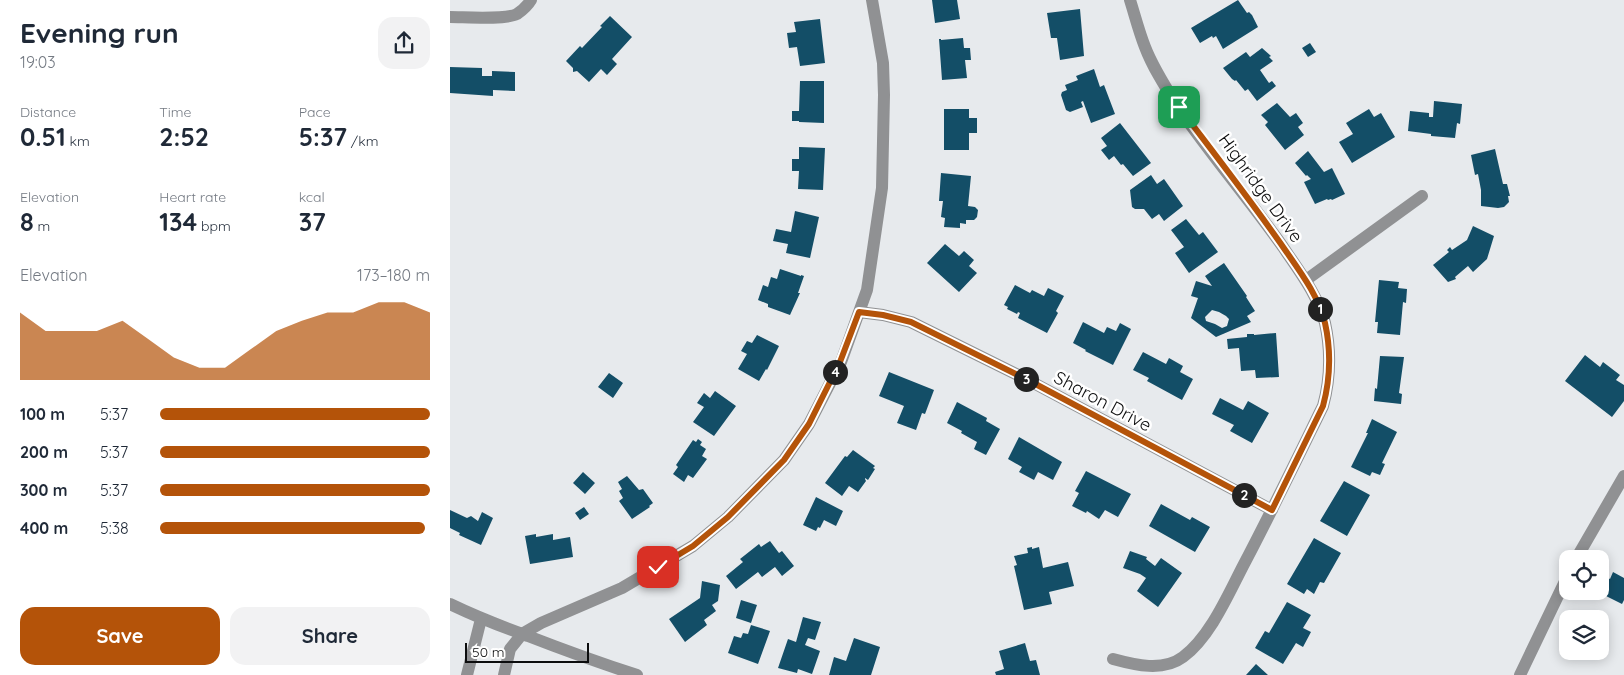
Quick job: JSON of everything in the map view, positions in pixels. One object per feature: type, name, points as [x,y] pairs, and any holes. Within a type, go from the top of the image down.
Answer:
[{"type":"street","points":[[450,17],[516,15],[532,0]]},
{"type":"street","points":[[504,675],[510,649],[522,634],[622,588],[693,546],[728,517],[784,460],[809,424],[840,362],[867,290],[882,188],[884,95],[882,62],[872,0]]},
{"type":"street","name":"Highridge Drive","points":[[1113,659],[1134,665],[1161,666],[1182,658],[1204,636],[1216,617],[1272,510],[1323,406],[1328,389],[1329,352],[1325,323],[1318,302],[1306,280],[1260,214],[1169,92],[1146,49],[1130,0]]},
{"type":"street","points":[[1306,280],[1422,196]]},
{"type":"street","name":"Sharon Drive","points":[[859,312],[883,315],[911,322],[1028,380],[1272,510]]},
{"type":"street","points":[[1582,550],[1620,489],[1624,476]]},
{"type":"street","points":[[1520,675],[1559,594]]},
{"type":"street","points":[[450,604],[480,619],[594,662],[637,675]]},
{"type":"street","points":[[467,675],[480,619]]},
{"type":"building","points":[[932,0],[957,0],[960,19],[935,23]]},
{"type":"building","points":[[1238,0],[1247,13],[1249,12],[1252,15],[1258,27],[1223,49],[1216,36],[1213,38],[1212,36],[1200,43],[1191,28]]},
{"type":"building","points":[[1080,9],[1084,56],[1060,60],[1057,38],[1051,38],[1047,13]]},
{"type":"building","points":[[610,16],[632,37],[612,59],[617,64],[607,75],[601,69],[589,82],[577,71],[573,72],[573,68],[566,61],[580,46],[582,48]]},
{"type":"building","points":[[820,19],[825,63],[800,66],[797,47],[789,48],[787,33],[796,32],[794,22]]},
{"type":"building","points":[[963,38],[964,48],[970,48],[971,60],[965,60],[967,78],[942,80],[939,39]]},
{"type":"building","points":[[1310,43],[1316,52],[1308,57],[1302,48]]},
{"type":"building","points":[[1262,48],[1271,56],[1269,57],[1273,61],[1260,70],[1269,83],[1272,81],[1276,86],[1257,101],[1248,89],[1245,91],[1223,68],[1246,52],[1250,57]]},
{"type":"building","points":[[450,67],[482,68],[482,76],[492,76],[492,71],[515,72],[515,91],[493,90],[493,96],[450,93]]},
{"type":"building","points":[[1094,69],[1100,87],[1104,85],[1115,114],[1091,123],[1083,101],[1081,102],[1083,107],[1070,112],[1066,110],[1061,95],[1062,92],[1067,90],[1065,85],[1078,80],[1076,76]]},
{"type":"building","points":[[800,81],[824,81],[824,123],[792,121],[792,111],[799,111]]},
{"type":"building","points":[[1434,101],[1462,104],[1460,124],[1457,123],[1455,138],[1431,136],[1431,134],[1408,131],[1410,111],[1429,113],[1429,117],[1433,117]]},
{"type":"building","points":[[1277,103],[1290,117],[1296,113],[1303,123],[1298,127],[1304,135],[1285,150],[1265,125],[1268,122],[1261,115]]},
{"type":"building","points":[[944,109],[969,109],[969,118],[977,118],[977,133],[969,133],[969,150],[944,150]]},
{"type":"building","points":[[1369,109],[1374,117],[1381,113],[1395,137],[1352,163],[1339,142],[1353,134],[1346,123]]},
{"type":"building","points":[[1120,123],[1151,163],[1133,176],[1114,156],[1109,160],[1101,150],[1107,146],[1101,138]]},
{"type":"building","points":[[799,147],[825,148],[823,190],[798,189],[799,171],[792,171],[792,159],[799,159]]},
{"type":"building","points":[[1495,149],[1503,184],[1507,184],[1510,196],[1508,196],[1509,202],[1504,207],[1498,208],[1481,206],[1478,174],[1475,175],[1471,155]]},
{"type":"building","points":[[1308,151],[1324,172],[1332,168],[1345,194],[1332,200],[1327,199],[1315,204],[1304,182],[1311,179],[1295,163]]},
{"type":"building","points":[[941,173],[971,176],[968,206],[975,207],[978,210],[977,217],[974,220],[966,220],[966,224],[960,223],[960,228],[944,227],[945,218],[941,217],[943,201],[939,201]]},
{"type":"building","points":[[1151,175],[1157,184],[1164,179],[1183,206],[1164,221],[1159,214],[1152,219],[1144,209],[1132,207],[1130,190]]},
{"type":"building","points":[[795,211],[819,217],[810,258],[786,253],[788,244],[773,241],[776,229],[791,232]]},
{"type":"building","points":[[1186,219],[1199,235],[1203,232],[1218,252],[1189,273],[1175,253],[1184,247],[1171,230]]},
{"type":"building","points":[[1473,226],[1494,236],[1487,259],[1473,272],[1468,266],[1455,277],[1456,279],[1448,282],[1433,265],[1449,252],[1447,250],[1450,247],[1452,250],[1467,240]]},
{"type":"building","points":[[945,244],[959,256],[964,251],[974,260],[969,266],[977,273],[959,292],[927,263]]},
{"type":"building","points":[[1224,263],[1255,311],[1247,316],[1251,322],[1216,337],[1191,318],[1198,298],[1191,296],[1196,281],[1212,286],[1205,276]],"holes":[[[1212,310],[1219,312],[1229,319],[1227,326],[1222,328],[1206,321],[1205,317]]]},
{"type":"building","points":[[780,269],[804,276],[798,293],[800,293],[790,315],[768,307],[768,304],[758,300],[763,285],[768,287],[771,277],[777,279]]},
{"type":"building","points":[[1379,280],[1399,282],[1398,288],[1407,289],[1406,303],[1403,302],[1400,335],[1377,333],[1378,322],[1375,322]]},
{"type":"building","points":[[1015,285],[1030,293],[1032,290],[1044,296],[1048,288],[1064,296],[1056,311],[1058,313],[1047,333],[1018,318],[1020,313],[1018,312],[1017,314],[1007,309],[1008,307],[1004,305]]},
{"type":"building","points":[[1083,322],[1104,333],[1107,327],[1116,331],[1120,323],[1131,329],[1113,365],[1073,343]]},
{"type":"building","points":[[1276,333],[1279,377],[1256,378],[1255,370],[1241,371],[1239,348],[1228,349],[1227,339],[1247,337],[1247,334]]},
{"type":"building","points":[[757,335],[779,346],[759,381],[738,369],[747,354],[741,351],[747,341],[752,343]]},
{"type":"building","points":[[1143,352],[1166,364],[1169,358],[1183,366],[1180,372],[1193,379],[1182,400],[1147,381],[1149,378],[1133,370]]},
{"type":"building","points":[[1585,355],[1600,367],[1603,362],[1620,375],[1616,380],[1624,385],[1624,401],[1612,417],[1565,381]]},
{"type":"building","points":[[1380,356],[1404,357],[1399,393],[1402,394],[1401,404],[1374,401]]},
{"type":"building","points":[[889,372],[934,390],[925,414],[922,413],[916,430],[897,423],[904,406],[879,396]]},
{"type":"building","points":[[609,373],[623,383],[613,398],[598,387]]},
{"type":"building","points":[[715,391],[736,406],[714,436],[693,422],[704,407],[697,403],[704,393],[710,398]]},
{"type":"building","points":[[1220,398],[1243,410],[1248,401],[1269,413],[1252,443],[1230,431],[1234,425],[1212,414]]},
{"type":"building","points":[[957,402],[987,418],[986,421],[1000,429],[986,455],[974,449],[977,442],[947,423]]},
{"type":"building","points":[[1372,419],[1397,432],[1382,463],[1385,464],[1380,475],[1372,472],[1370,476],[1351,467],[1368,433],[1366,433]]},
{"type":"building","points":[[1019,437],[1062,462],[1053,480],[1038,472],[1034,480],[1019,472],[1022,467],[1008,459]]},
{"type":"building","points":[[698,439],[702,442],[700,445],[706,449],[702,456],[707,459],[693,478],[688,475],[684,482],[673,474],[678,467],[676,465],[693,440],[696,442]]},
{"type":"building","points":[[853,450],[875,466],[873,468],[875,469],[868,480],[865,478],[866,481],[858,492],[849,486],[842,496],[825,483],[845,456],[847,457]]},
{"type":"building","points":[[1086,471],[1131,494],[1118,517],[1105,510],[1099,519],[1087,511],[1086,513],[1072,506],[1079,493],[1075,491]]},
{"type":"building","points":[[583,472],[595,483],[585,494],[573,483]]},
{"type":"building","points":[[627,476],[639,490],[643,489],[653,503],[632,519],[619,501],[623,498],[619,491],[622,489],[618,482]]},
{"type":"building","points":[[1344,481],[1370,495],[1347,536],[1320,521]]},
{"type":"building","points":[[816,497],[843,511],[836,526],[824,520],[816,531],[803,525]]},
{"type":"building","points":[[1161,504],[1190,520],[1192,517],[1210,527],[1195,552],[1149,526]]},
{"type":"building","points":[[584,507],[589,514],[580,520],[575,513]]},
{"type":"building","points":[[450,510],[467,518],[471,516],[478,521],[482,512],[493,518],[481,545],[459,535],[460,533],[450,528]]},
{"type":"building","points":[[536,534],[536,537],[553,534],[553,540],[570,537],[573,557],[530,564],[525,536]]},
{"type":"building","points":[[1314,538],[1341,553],[1324,583],[1320,582],[1314,594],[1307,589],[1304,594],[1287,584]]},
{"type":"building","points":[[770,541],[779,553],[782,551],[794,566],[782,576],[775,567],[762,577],[758,572],[736,589],[726,576],[743,562],[740,559],[759,544],[761,547]]},
{"type":"building","points":[[1032,547],[1032,549],[1039,547],[1043,568],[1068,562],[1074,586],[1049,592],[1052,604],[1024,610],[1014,566],[1017,565],[1014,556],[1028,553],[1027,548]]},
{"type":"building","points":[[1130,551],[1147,557],[1146,559],[1155,566],[1161,558],[1182,573],[1158,607],[1137,591],[1146,578],[1123,568]]},
{"type":"building","points":[[1613,572],[1624,578],[1624,600],[1622,604],[1609,598],[1610,579]]},
{"type":"building","points":[[702,581],[720,585],[718,601],[712,605],[716,611],[704,620],[707,625],[685,642],[669,619],[700,598]]},
{"type":"building","points":[[741,600],[757,605],[751,623],[736,618]]},
{"type":"building","points":[[1287,602],[1311,615],[1303,628],[1311,632],[1303,647],[1296,643],[1283,664],[1255,648],[1265,631],[1269,633]]},
{"type":"building","points":[[803,617],[821,622],[815,640],[808,638],[805,645],[820,651],[812,674],[798,669],[797,673],[778,668],[788,639],[796,642]]},
{"type":"building","points":[[751,625],[770,631],[758,664],[728,653],[734,636],[741,638],[743,633],[748,634]]},
{"type":"building","points":[[854,638],[880,647],[871,675],[829,675],[834,657],[846,661]]},
{"type":"building","points":[[1025,643],[1030,661],[1036,660],[1040,675],[996,675],[995,672],[1004,669],[999,651]]},
{"type":"building","points":[[1256,664],[1268,675],[1246,675]]},
{"type":"route","points":[[658,567],[693,546],[728,517],[784,460],[809,424],[840,362],[859,312],[883,315],[911,322],[1028,380],[1272,510],[1323,406],[1328,389],[1329,352],[1325,323],[1318,302],[1306,280],[1260,214],[1179,107]]}]
